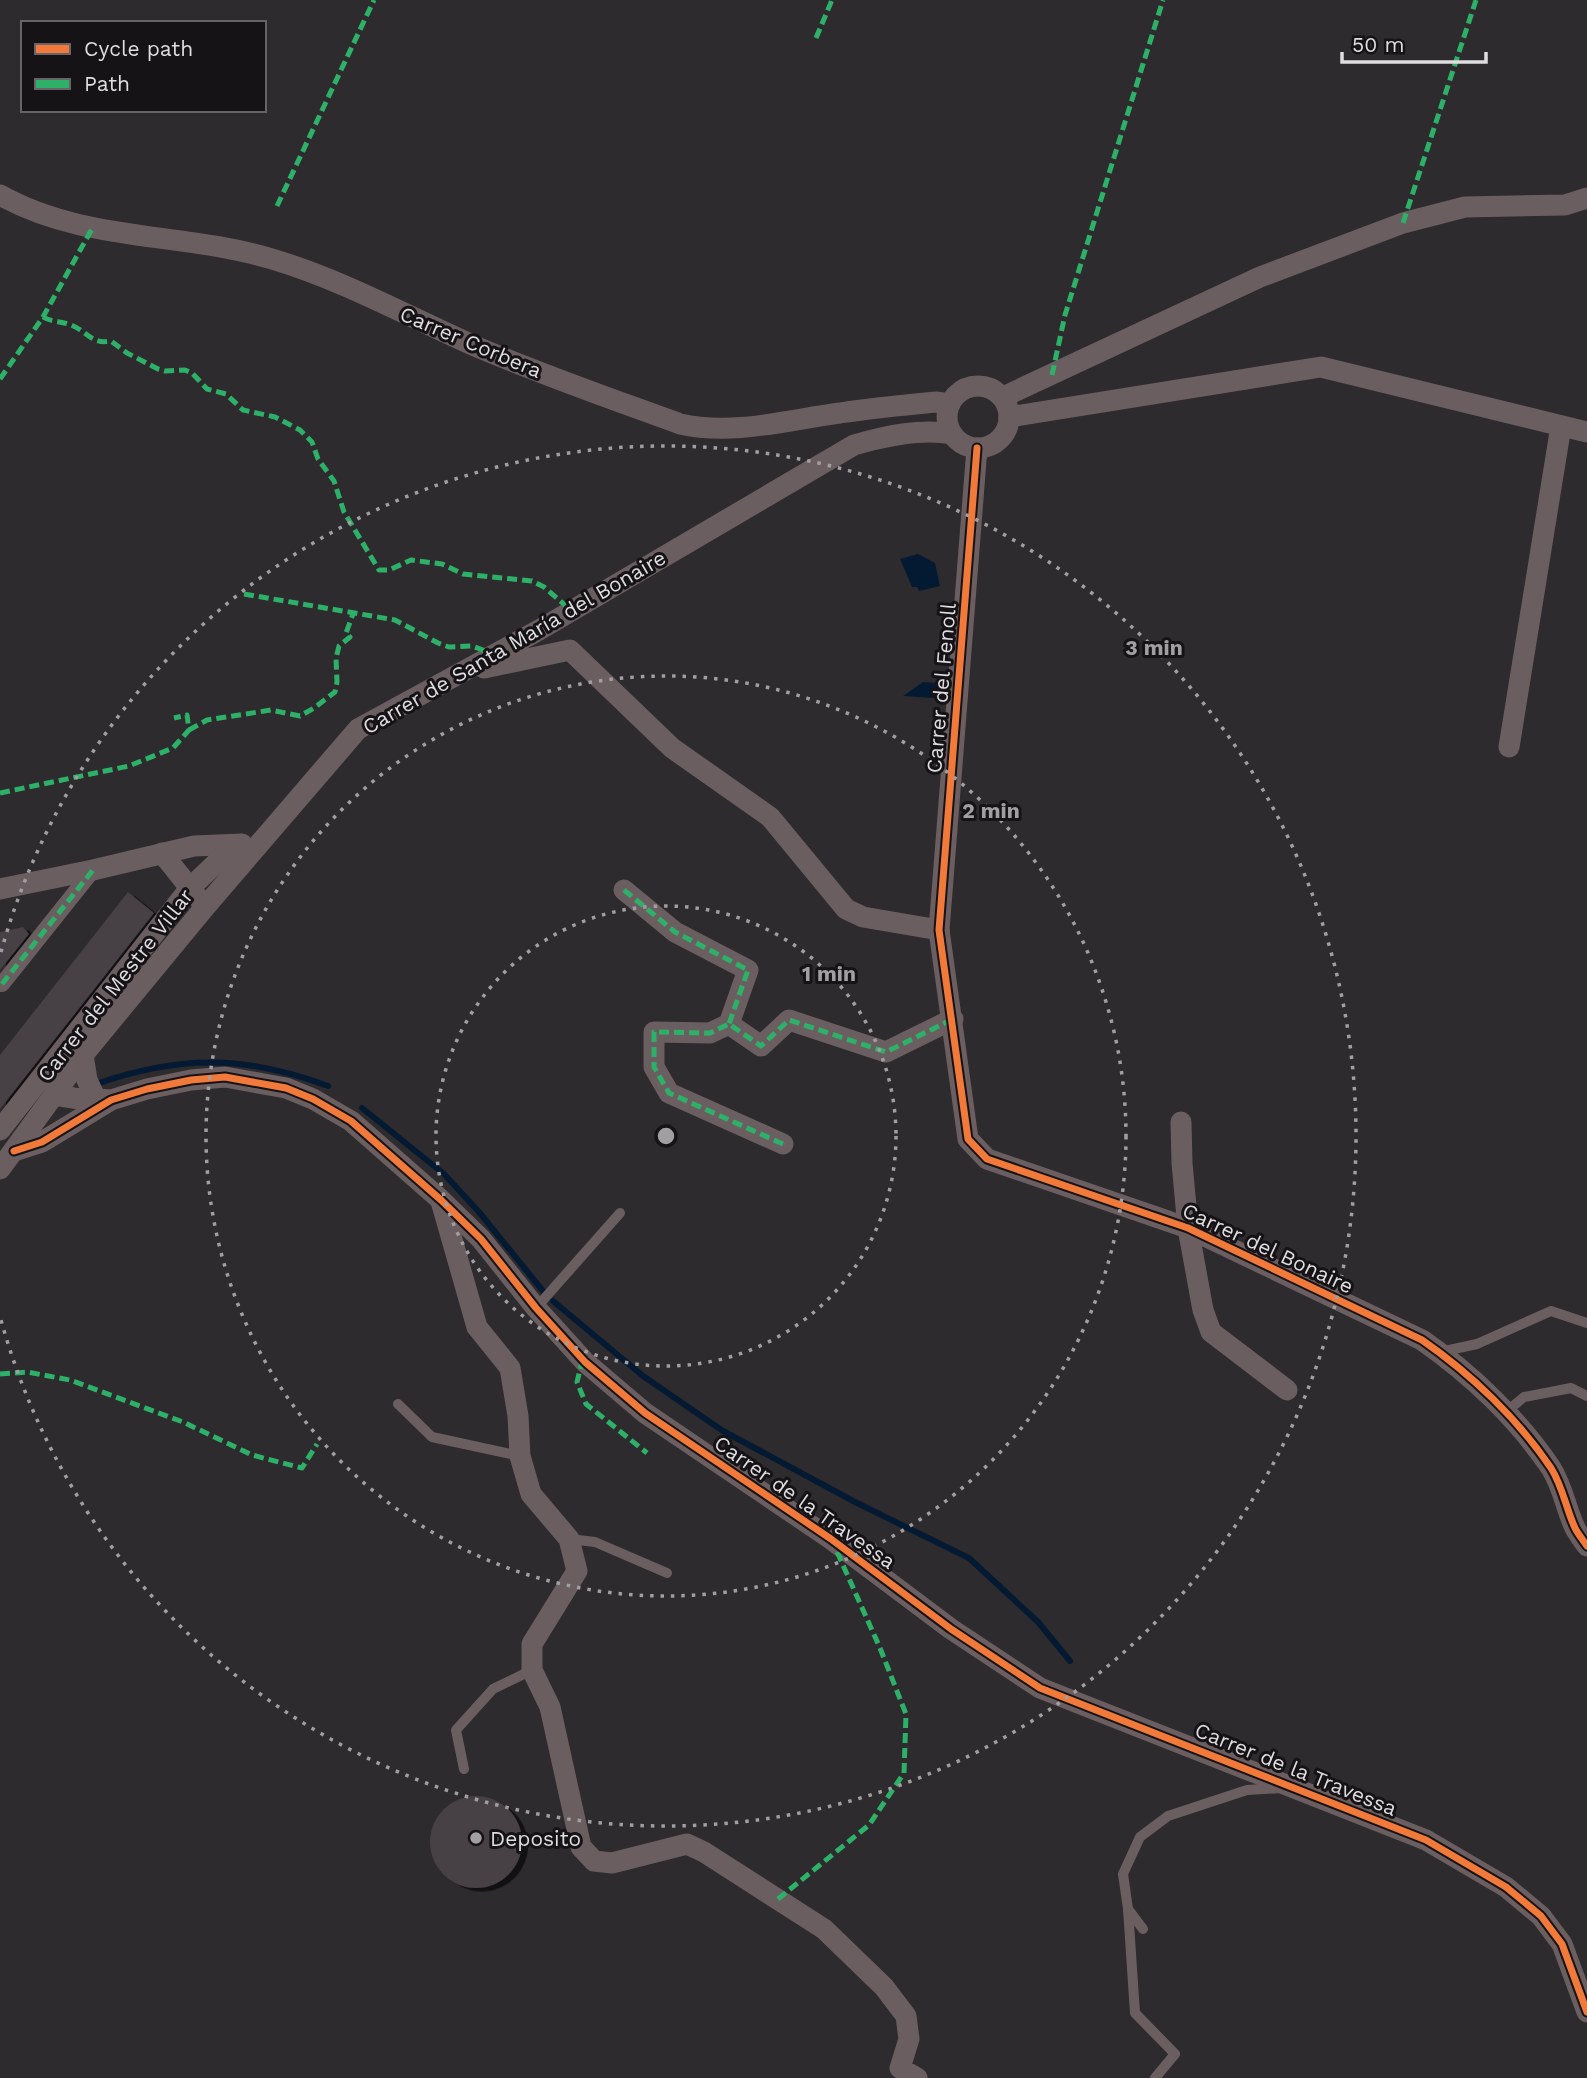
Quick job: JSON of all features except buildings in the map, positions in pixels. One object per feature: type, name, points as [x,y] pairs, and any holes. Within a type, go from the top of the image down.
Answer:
[{"type":"street","name":"Carrer Corbera","points":[[0,195],[62,221],[248,252],[305,270],[479,348],[616,401],[697,428],[736,429],[841,413],[936,402],[950,404]]},
{"type":"street","points":[[1006,407],[1260,277],[1403,223],[1465,207],[1565,205],[1587,198]]},
{"type":"street","points":[[1006,407],[1321,367],[1587,432]]},
{"type":"street","points":[[972,386],[992,388],[1006,407],[1003,435],[996,442],[977,448],[968,446],[952,434],[948,425],[950,404],[963,389],[972,386]]},
{"type":"street","points":[[1509,747],[1561,426]]},
{"type":"street","name":"Carrer de Santa María del Bonaire","points":[[0,1169],[83,1055],[205,906],[358,729],[539,630],[854,445],[934,431],[952,434]]},
{"type":"street","name":"Carrer del Fenoll","points":[[939,930],[977,448]]},
{"type":"street","points":[[455,674],[570,650],[672,748],[770,817],[846,909],[863,917],[939,930]]},
{"type":"street","points":[[0,889],[194,846],[261,842]]},
{"type":"street","name":"Carrer del Mestre Villar","points":[[0,1130],[190,888],[235,845]]},
{"type":"street","points":[[162,853],[205,906]]},
{"type":"street","points":[[1,984],[93,870]]},
{"type":"street","points":[[624,890],[675,932],[748,970],[729,1024],[710,1033],[654,1032],[654,1067],[669,1093],[783,1144]]},
{"type":"street","name":"Carrer del Bonaire","points":[[939,930],[968,1139],[986,1158],[1188,1228],[1422,1340],[1440,1352],[1506,1412],[1551,1469],[1560,1485],[1575,1528],[1587,1546]]},
{"type":"street","points":[[729,1024],[761,1046],[789,1020],[886,1052],[953,1019]]},
{"type":"street","points":[[83,1055],[86,1080],[104,1100]]},
{"type":"street","name":"Carrer de la Travessa","points":[[52,1099],[104,1100],[169,1084],[225,1077],[286,1088],[313,1099],[351,1121],[481,1239],[536,1308],[585,1362],[645,1413],[831,1539],[951,1629],[1040,1688],[1426,1840],[1506,1887],[1541,1916],[1562,1944],[1587,2012]]},
{"type":"street","points":[[52,1099],[77,1119]]},
{"type":"street","name":"Carrer de la Travessa","points":[[14,1151],[42,1142],[104,1100]]},
{"type":"street","points":[[1181,1122],[1188,1228],[1203,1310],[1211,1332],[1287,1390]]},
{"type":"street","points":[[441,1200],[477,1326],[510,1368],[518,1416],[520,1456],[531,1494],[569,1539],[578,1571],[532,1644],[532,1670],[550,1707],[581,1847],[594,1861],[612,1863],[687,1844],[704,1852],[824,1929],[884,1987],[906,2016],[909,2039],[900,2068],[917,2078]]},
{"type":"lane","points":[[536,1308],[620,1213]]},
{"type":"lane","points":[[1440,1352],[1477,1344],[1551,1311],[1587,1323]]},
{"type":"lane","points":[[1506,1412],[1524,1397],[1571,1388],[1587,1396]]},
{"type":"lane","points":[[398,1404],[432,1437],[520,1456]]},
{"type":"lane","points":[[569,1539],[595,1542],[667,1573]]},
{"type":"lane","points":[[464,1769],[456,1730],[493,1689],[532,1670]]},
{"type":"lane","points":[[1155,2078],[1175,2054],[1135,2013],[1123,1874],[1140,1837],[1168,1816],[1247,1790],[1295,1788]]},
{"type":"lane","points":[[1128,1909],[1143,1929]]},
{"type":"water","points":[[918,554],[935,563],[940,586],[919,591],[917,587],[912,587],[900,559]]},
{"type":"water","points":[[923,682],[949,684],[948,699],[903,696]]},
{"type":"waterway","points":[[96,1084],[156,1068],[213,1062],[269,1069],[328,1086]]},
{"type":"waterway","points":[[362,1108],[444,1174],[479,1212],[543,1291]]},
{"type":"waterway","points":[[553,1301],[643,1376],[723,1431],[857,1503],[969,1558],[1038,1622],[1070,1661]]},
{"type":"marked path","points":[[277,206],[374,0]]},
{"type":"marked path","points":[[816,38],[832,0]]},
{"type":"marked path","points":[[1052,375],[1065,315],[1163,0]]},
{"type":"marked path","points":[[1403,223],[1476,0]]},
{"type":"marked path","points":[[0,379],[43,317],[93,227]]},
{"type":"marked path","points":[[43,317],[71,325],[94,340],[111,341],[127,353],[158,369],[185,370],[192,373],[207,389],[226,394],[243,410],[275,417],[300,430],[312,442],[318,459],[334,481],[344,512],[379,570],[389,570],[411,560],[442,564],[463,574],[532,581],[544,587],[572,611]]},
{"type":"marked path","points":[[244,594],[395,620],[449,647],[472,646],[494,654]]},
{"type":"marked path","points":[[189,730],[207,720],[271,710],[300,716],[314,708],[335,692],[336,658],[339,646],[350,637],[346,633],[353,614]]},
{"type":"marked path","points":[[0,793],[129,766],[173,748],[189,730],[187,715],[174,718]]},
{"type":"marked path","points":[[2,984],[93,870]]},
{"type":"marked path","points":[[624,890],[675,932],[748,970],[729,1024]]},
{"type":"marked path","points":[[783,1144],[669,1093],[654,1067],[654,1032],[710,1033],[729,1024],[761,1046],[789,1020],[886,1052],[953,1019]]},
{"type":"marked path","points":[[585,1362],[582,1362],[577,1382],[586,1404],[647,1453]]},
{"type":"marked path","points":[[0,1374],[27,1372],[70,1380],[183,1422],[252,1455],[302,1468],[317,1444]]},
{"type":"marked path","points":[[778,1899],[869,1825],[904,1773],[906,1714],[834,1545]]},
{"type":"cycle path","points":[[977,448],[939,930],[968,1139],[987,1159],[1188,1228],[1422,1340],[1476,1383],[1524,1432],[1555,1475],[1575,1528],[1587,1546]]},
{"type":"cycle path","points":[[14,1151],[42,1142],[111,1100],[191,1080],[225,1077],[286,1088],[313,1099],[351,1121],[441,1200],[481,1239],[536,1308],[585,1362],[645,1413],[831,1539],[951,1629],[1040,1688],[1426,1840],[1506,1887],[1541,1916],[1562,1944],[1587,2012]]},
{"type":"place","name":"Deposito","points":[[476,1838]]}]
